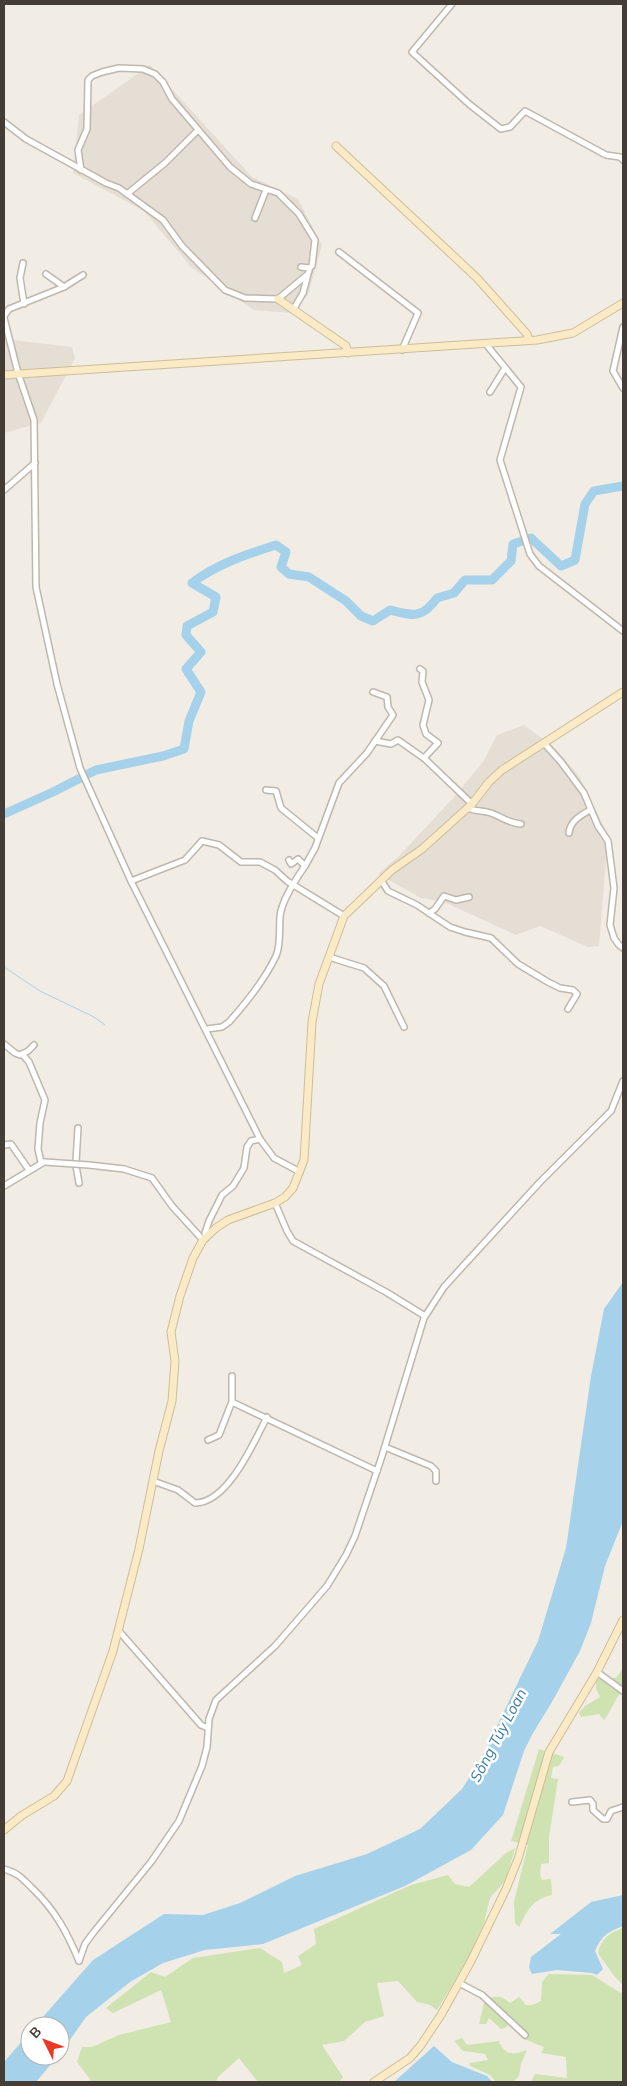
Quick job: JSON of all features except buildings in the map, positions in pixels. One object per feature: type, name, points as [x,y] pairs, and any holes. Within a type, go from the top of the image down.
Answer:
[{"type":"street","points":[[452,4],[412,52],[501,129],[510,127],[525,111],[606,155],[620,157],[623,160]]},
{"type":"street","points":[[82,170],[78,158],[78,150],[87,128],[87,85],[92,76],[119,68],[143,69],[155,74],[172,100],[234,171],[251,184],[278,193],[299,214],[315,240],[312,266],[309,268],[303,293],[293,310]]},
{"type":"street","points":[[4,122],[26,139],[127,194],[163,220],[182,246],[225,290],[245,298],[278,299],[346,346],[348,353]]},
{"type":"street","points":[[127,194],[165,163],[198,130]]},
{"type":"street","points":[[336,146],[476,278],[527,334],[529,340]]},
{"type":"street","points":[[255,218],[266,190]]},
{"type":"street","points":[[339,252],[418,314],[402,350]]},
{"type":"street","points":[[23,263],[20,278],[24,304]]},
{"type":"street","points":[[301,267],[309,268]]},
{"type":"street","points":[[46,274],[64,287]]},
{"type":"street","points":[[278,299],[308,274]]},
{"type":"street","points":[[83,275],[64,287],[9,309],[4,317],[18,374],[34,420],[36,587],[57,684],[80,768],[131,881],[207,1029],[260,1139],[274,1158],[300,1172]]},
{"type":"street","points":[[4,375],[402,350],[529,340],[573,333],[621,306]]},
{"type":"street","points":[[623,327],[613,371],[623,388]]},
{"type":"street","points":[[485,343],[521,387],[500,460],[530,554],[539,566],[623,631]]},
{"type":"street","points":[[490,392],[505,368]]},
{"type":"street","points":[[4,490],[34,463]]},
{"type":"street","points":[[420,669],[424,671],[422,682],[429,700],[423,725],[426,734],[438,743],[424,758]]},
{"type":"street","points":[[207,1029],[222,1026],[229,1022],[262,979],[276,954],[280,915],[292,884],[315,848],[339,783],[375,741],[393,715],[388,707],[387,697],[373,692]]},
{"type":"street","points":[[204,1239],[228,1220],[275,1203],[285,1197],[293,1188],[300,1172],[305,1150],[312,1022],[319,984],[344,916],[392,870],[422,849],[470,806],[489,782],[502,770],[623,692]]},
{"type":"street","points":[[375,741],[391,744],[398,740],[424,758],[476,811],[489,812],[509,822],[521,824]]},
{"type":"street","points":[[544,743],[584,793],[590,810],[603,836],[608,841],[614,888],[610,925],[614,938],[618,945],[623,948]]},
{"type":"street","points":[[266,790],[276,791],[281,808],[318,838]]},
{"type":"street","points":[[569,833],[569,828],[575,820],[590,810]]},
{"type":"street","points":[[131,881],[185,860],[202,841],[219,845],[241,862],[260,862],[344,916]]},
{"type":"street","points":[[289,860],[291,864],[298,859],[305,866]]},
{"type":"street","points":[[381,880],[388,891],[429,912],[450,927],[491,938],[518,964],[560,988],[573,990],[577,994],[568,1009]]},
{"type":"street","points":[[429,912],[435,909],[444,896],[456,900],[469,897]]},
{"type":"street","points":[[329,957],[364,968],[384,986],[404,1027]]},
{"type":"street","points":[[4,1044],[15,1053],[22,1054],[34,1045]]},
{"type":"street","points":[[22,1054],[30,1062],[45,1100],[40,1123],[38,1149],[43,1162]]},
{"type":"street","points":[[4,1869],[16,1872],[53,1910],[69,1936],[79,1961],[85,1944],[151,1862],[179,1821],[202,1766],[207,1747],[208,1728],[216,1700],[274,1646],[327,1586],[355,1536],[385,1447],[425,1316],[444,1287],[540,1182],[611,1111],[623,1081]]},
{"type":"street","points":[[78,1128],[76,1164],[79,1183]]},
{"type":"street","points":[[4,1830],[21,1816],[54,1796],[67,1781],[110,1660],[139,1549],[172,1401],[174,1361],[171,1332],[180,1296],[193,1258],[204,1239],[209,1222],[222,1195],[234,1186],[244,1168],[247,1147],[251,1141],[260,1139]]},
{"type":"street","points":[[4,1145],[11,1144],[30,1170]]},
{"type":"street","points":[[4,1186],[43,1162],[124,1169],[152,1178],[172,1206],[204,1239]]},
{"type":"street","points":[[275,1203],[293,1241],[386,1292],[425,1316]]},
{"type":"street","points":[[208,1440],[219,1435],[232,1403],[232,1376]]},
{"type":"street","points":[[232,1403],[267,1417],[287,1429],[326,1445],[377,1471]]},
{"type":"street","points":[[153,1481],[178,1490],[195,1503],[200,1503],[217,1494],[241,1467],[267,1417]]},
{"type":"street","points":[[385,1447],[431,1466],[436,1472],[436,1481]]},
{"type":"street","points":[[374,2082],[410,2058],[441,2015],[459,1983],[506,1889],[524,1839],[549,1752],[597,1672],[623,1620]]},
{"type":"street","points":[[118,1630],[201,1725],[208,1728]]},
{"type":"street","points":[[597,1672],[623,1691]]},
{"type":"street","points":[[572,1802],[590,1800],[593,1804],[593,1810],[603,1819],[606,1819],[611,1811],[623,1807]]},
{"type":"street","points":[[459,1983],[482,1995],[525,2034]]},
{"type":"shaded area","points":[[150,65],[252,177],[298,199],[322,245],[308,295],[291,313],[254,310],[191,267],[144,211],[73,173],[79,115]]},
{"type":"shaded area","points":[[4,339],[72,347],[75,358],[41,423],[4,433]]},
{"type":"shaded area","points":[[524,725],[555,748],[579,776],[608,835],[599,946],[588,947],[540,926],[516,935],[444,902],[421,898],[378,874],[399,856],[454,797],[483,762],[497,735]]},
{"type":"green space","points":[[623,1668],[623,1691],[604,1720],[599,1714],[581,1717],[579,1713],[585,1706],[600,1697],[596,1689],[596,1678],[616,1678]]},
{"type":"green space","points":[[539,1749],[564,1757],[559,1766],[553,1767],[551,1778],[558,1779],[549,1837],[549,1863],[541,1864],[540,1875],[542,1880],[551,1879],[552,1895],[539,1900],[531,1906],[519,1927],[515,1923],[514,1902],[528,1845],[511,1841]]},
{"type":"green space","points":[[515,1848],[506,1880],[490,1898],[484,1923],[467,1961],[437,2010],[430,2005],[417,2002],[398,1981],[377,1983],[384,2016],[365,2022],[344,2041],[322,2045],[343,2077],[339,2082],[258,2082],[239,2058],[218,2077],[216,2082],[90,2082],[90,2079],[77,2062],[82,2047],[92,2047],[119,2035],[171,2022],[161,1990],[113,2013],[106,2008],[151,1972],[165,1977],[193,1958],[260,1948],[282,1962],[284,1973],[302,1965],[298,1956],[316,1944],[314,1929],[411,1885],[448,1875],[455,1884],[469,1887],[506,1853]]},
{"type":"green space","points":[[623,1928],[623,1985],[598,1953],[601,1944],[607,1937]]},
{"type":"green space","points":[[549,1974],[592,1975],[621,1993],[623,1990],[623,2082],[531,2082],[535,2074],[567,2078],[566,2057],[541,2053],[544,2047],[524,2039],[509,2022],[507,2027],[501,2029],[489,2018],[486,2024],[479,2024],[485,1999],[499,1997],[510,2003],[519,1997],[526,2005],[532,2005],[541,2001],[542,1982]]},
{"type":"green space","points":[[462,2038],[467,2045],[499,2041],[501,2046],[510,2053],[527,2050],[521,2064],[519,2076],[513,2082],[496,2082],[490,2075],[470,2066],[469,2063],[488,2060],[485,2054],[463,2051],[454,2041]]},
{"type":"water","name":"Sông Túy Loan","points":[[623,1282],[623,1521],[605,1566],[591,1623],[580,1651],[524,1751],[503,1815],[471,1850],[405,1886],[263,1944],[205,1950],[163,1963],[130,1982],[86,2017],[70,2040],[70,2016],[44,2016],[93,1960],[164,1914],[203,1915],[240,1903],[295,1876],[367,1854],[420,1829],[462,1789],[481,1759],[538,1641],[566,1548],[591,1376],[604,1309]]},
{"type":"water","points":[[623,1895],[623,1926],[606,1935],[597,1946],[595,1951],[603,1969],[597,1975],[557,1970],[532,1974],[529,1968],[531,1957],[561,1934],[550,1934],[591,1902]]},
{"type":"water","points":[[20,2044],[20,2066],[50,2066],[36,2082],[4,2082],[4,2062]]},
{"type":"water","points":[[434,2046],[452,2062],[487,2076],[492,2082],[394,2082]]},
{"type":"waterway","points":[[4,814],[96,770],[163,756],[184,749],[189,721],[201,692],[186,669],[201,652],[186,635],[187,626],[213,612],[216,597],[192,583],[212,570],[243,556],[276,545],[286,552],[281,567],[289,574],[309,577],[346,601],[361,616],[373,621],[390,610],[405,614],[422,613],[437,598],[454,593],[465,580],[492,580],[511,561],[513,544],[531,538],[561,566],[575,560],[585,504],[594,491],[623,486]]},
{"type":"waterway","points":[[4,967],[40,991],[94,1017],[105,1025]]}]
